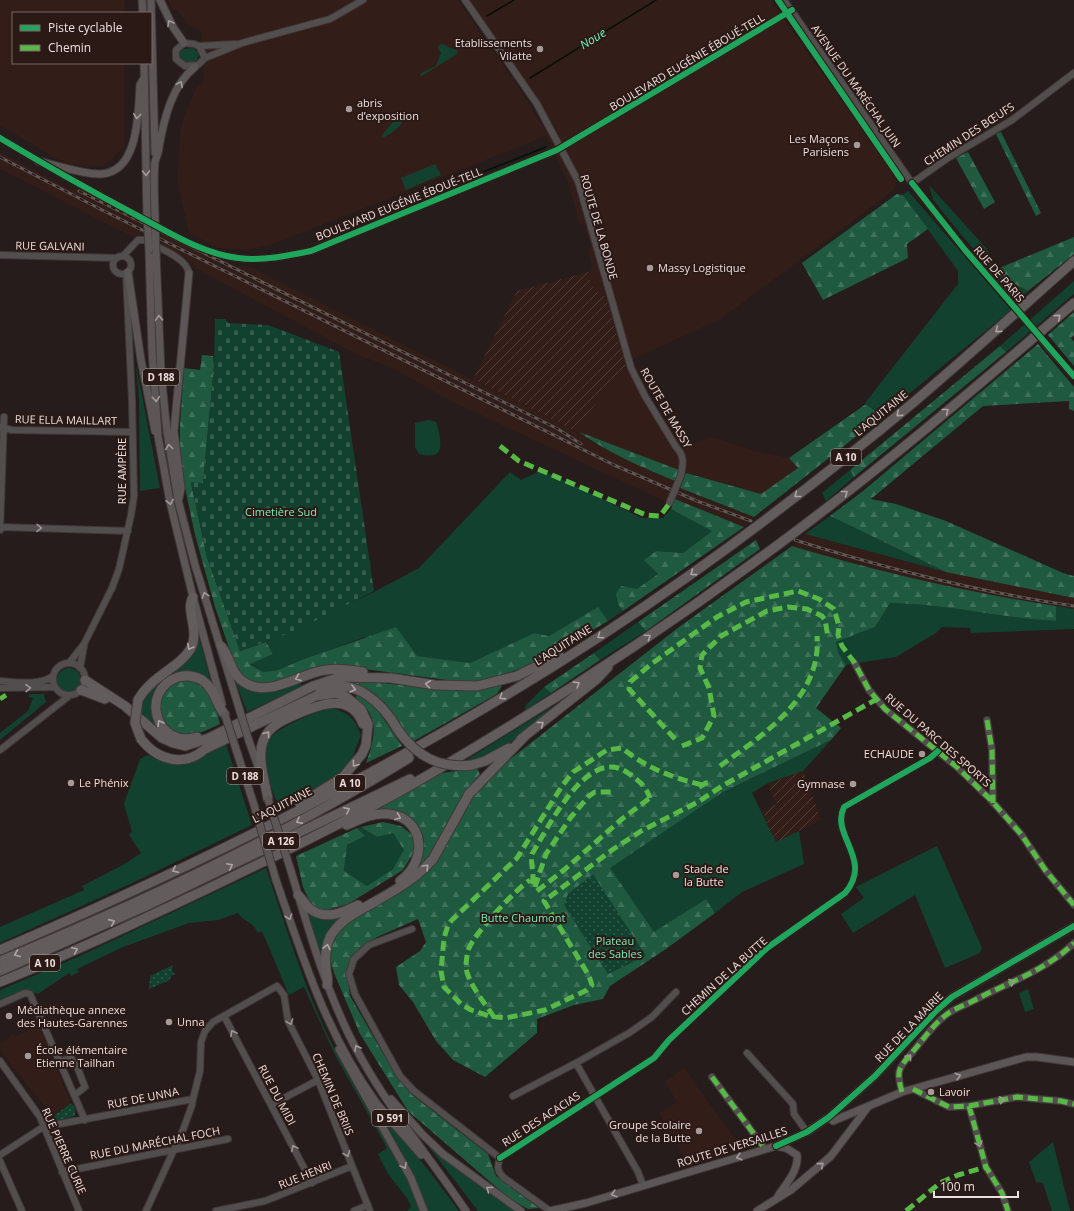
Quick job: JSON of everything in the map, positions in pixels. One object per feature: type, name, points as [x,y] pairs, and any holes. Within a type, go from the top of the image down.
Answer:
[{"type":"highway","name":"L'AQUITAINE","points":[[0,950],[290,816],[452,728],[583,647],[688,576],[831,469],[915,401],[1027,304],[1074,261]]},
{"type":"highway","points":[[1027,304],[1041,296],[1074,267]]},
{"type":"highway","name":"A 10","points":[[0,982],[149,917],[408,787],[484,742],[616,659],[759,559],[810,521],[906,445],[1074,303]]},
{"type":"highway","points":[[192,597],[190,602],[195,635],[192,646],[185,656],[148,686],[138,700],[135,723],[141,739],[151,751],[158,756],[171,759],[194,757],[205,749],[291,706],[325,693],[345,696],[354,702],[366,717],[368,724],[366,745],[358,761],[343,777],[254,830],[248,836]]},
{"type":"highway","points":[[221,646],[226,652],[236,675],[241,680],[254,687],[262,688],[278,686],[310,674],[335,669],[381,675],[391,678]]},
{"type":"highway","points":[[85,680],[126,706],[162,738],[185,746],[198,743],[313,686],[329,680],[350,676],[391,678],[435,685],[477,686],[517,676],[538,667],[567,650],[583,647]]},
{"type":"highway","points":[[291,706],[294,702],[324,688],[334,686],[352,688],[378,701],[412,748],[430,760],[450,766],[472,765],[498,755],[525,736],[597,679],[616,659]]},
{"type":"highway","points":[[225,715],[220,709],[213,691],[201,679],[182,676],[168,682],[158,692],[156,706],[157,719],[164,729],[173,736],[191,739],[221,728],[233,726]]},
{"type":"highway","points":[[81,690],[100,696],[124,711],[159,743],[169,749],[190,752],[205,749]]},
{"type":"highway","points":[[268,799],[260,755],[261,746],[264,738],[278,724],[318,705],[334,703],[343,704],[357,715],[367,738]]},
{"type":"highway","name":"A 126","points":[[0,961],[78,928],[222,861],[340,800],[432,744],[452,728]]},
{"type":"highway","points":[[327,985],[329,980],[326,968],[327,946],[336,928],[352,915],[410,881],[427,866],[433,859],[459,808],[469,794],[525,736]]},
{"type":"highway","name":"A 126","points":[[0,970],[144,907],[484,742]]},
{"type":"highway","points":[[298,895],[310,908],[319,914],[335,914],[350,909],[395,884],[409,874],[418,861],[419,845],[416,833],[405,820],[396,816],[388,814],[371,815],[339,828],[323,831]]},
{"type":"main road","points":[[142,0],[142,12]]},
{"type":"main road","name":"D 188","points":[[152,0],[156,254],[161,372],[167,432],[178,500],[195,565],[291,871]]},
{"type":"main road","points":[[160,0],[173,27],[184,43]]},
{"type":"main road","name":"D 188","points":[[144,64],[147,216],[152,350],[158,436],[170,502],[192,597],[225,715],[276,880]]},
{"type":"main road","points":[[155,161],[165,117],[183,79],[195,67]]},
{"type":"main road","points":[[38,161],[100,174],[112,172],[119,168],[125,162],[132,147],[135,135],[140,85],[144,78]]},
{"type":"main road","points":[[125,273],[146,391],[154,428],[158,436]]},
{"type":"main road","points":[[178,500],[181,488],[174,431],[189,273]]},
{"type":"main road","name":"D 591","points":[[291,871],[327,985],[351,1038],[393,1109],[466,1211]]},
{"type":"main road","name":"D 591","points":[[276,880],[312,984],[335,1034],[376,1102],[455,1195]]},
{"type":"main road","name":"RUE DE LA MAIRIE","points":[[829,1117],[875,1076],[936,1010],[952,997],[1074,926]]},
{"type":"main road","points":[[335,1034],[334,1041],[411,1178],[424,1211]]},
{"type":"main road","name":"ROUTE DE VERSAILLES","points":[[550,1211],[560,1210],[765,1150],[807,1132],[829,1117],[833,1121],[902,1092],[1026,1057],[1074,1062]]},
{"type":"main road","points":[[376,1082],[423,1136],[466,1172],[521,1211]]},
{"type":"main road","points":[[757,1211],[766,1208],[777,1198],[791,1190],[831,1156],[868,1106]]},
{"type":"main road","points":[[776,1146],[792,1150],[797,1155],[798,1160],[792,1175],[777,1198]]},
{"type":"street","points":[[242,43],[200,46],[184,43],[176,50],[176,59],[186,66],[195,67],[204,58],[242,43],[330,19],[363,0]]},
{"type":"street","name":"ROUTE DE LA BONDE","points":[[465,0],[537,104],[578,181],[618,329],[631,368]]},
{"type":"street","name":"AVENUE DU MARÉCHAL JUIN","points":[[784,0],[912,183]]},
{"type":"street","name":"BOULEVARD EUGÉNIE ÉBOUÉ-TELL","points":[[0,138],[73,182],[166,231],[201,247],[238,258],[277,258],[311,251],[561,148],[792,10]]},
{"type":"street","points":[[200,46],[204,58]]},
{"type":"street","name":"CHEMIN DES BŒUFS","points":[[912,183],[948,158],[1012,120],[1074,73]]},
{"type":"street","name":"RUE DE PARIS","points":[[912,183],[965,250],[1074,376]]},
{"type":"street","points":[[125,273],[114,266],[123,257],[132,244],[138,240],[144,240],[183,260],[189,273]]},
{"type":"street","name":"RUE GALVANI","points":[[0,255],[123,257]]},
{"type":"street","name":"RUE GALVANI","points":[[100,257],[114,266]]},
{"type":"street","name":"RUE AMPÈRE","points":[[69,663],[84,644],[112,588],[119,569],[134,496],[125,273],[131,263],[123,257]]},
{"type":"street","name":"ROUTE DE MASSY","points":[[631,368],[645,396],[676,448],[682,453],[683,462],[681,476],[669,504]]},
{"type":"street","points":[[0,530],[3,438],[1,428],[4,417]]},
{"type":"street","name":"RUE ELLA MAILLART","points":[[1,428],[12,430],[132,432]]},
{"type":"street","points":[[0,526],[128,531]]},
{"type":"street","name":"RUE AMPÈRE","points":[[80,668],[84,644]]},
{"type":"street","name":"RUE DU PARC DES SPORTS","points":[[854,662],[869,690],[885,709],[957,767],[993,803],[1021,834],[1046,871],[1073,903]]},
{"type":"street","points":[[0,681],[39,682],[47,680],[53,676],[59,667],[69,663],[80,668],[84,673],[85,680],[81,690],[76,694],[69,696],[52,708],[0,750]]},
{"type":"street","points":[[52,708],[56,690],[53,676]]},
{"type":"street","points":[[0,688],[56,690],[69,696]]},
{"type":"street","points":[[987,720],[992,750],[993,803]]},
{"type":"street","name":"CHEMIN DE LA BUTTE","points":[[594,1097],[654,1058],[669,1040],[767,948],[845,893],[852,884],[856,874],[855,862],[842,826],[844,808],[930,758],[938,751]]},
{"type":"street","name":"RUE DES ACACIAS","points":[[412,929],[368,945],[354,959],[349,974],[355,994],[385,1050],[400,1076],[410,1086],[500,1158],[594,1097]]},
{"type":"street","points":[[902,1092],[898,1076],[901,1067],[935,1025],[947,1014],[991,991],[1032,974],[1074,943]]},
{"type":"street","name":"RUE DE UNNA","points":[[0,1156],[43,1127],[193,1099],[200,1071],[201,1042],[205,1031],[213,1022],[277,986]]},
{"type":"street","name":"CHEMIN DE BRIIS","points":[[277,986],[284,995],[288,1021],[318,1080],[369,1208]]},
{"type":"street","points":[[513,1096],[629,1033],[652,1017],[676,992]]},
{"type":"street","points":[[0,1004],[25,993],[30,994],[61,1062],[85,1120]]},
{"type":"street","name":"RUE DU MIDI","points":[[224,1016],[312,1183]]},
{"type":"street","points":[[747,1053],[793,1104],[794,1114],[807,1132]]},
{"type":"street","points":[[61,1062],[71,1058],[76,1064],[85,1087],[75,1095]]},
{"type":"street","name":"RUE PIERRE CURIE","points":[[0,1061],[40,1117],[79,1211]]},
{"type":"street","points":[[576,1063],[638,1172],[643,1185]]},
{"type":"street","points":[[712,1077],[765,1150]]},
{"type":"street","points":[[271,1105],[318,1080]]},
{"type":"street","points":[[913,1089],[944,1106],[957,1108],[1017,1098],[1061,1101],[1074,1104]]},
{"type":"street","points":[[146,1211],[192,1106],[193,1099]]},
{"type":"street","points":[[968,1106],[986,1167],[1002,1193],[1008,1211]]},
{"type":"street","name":"RUE DU MARÉCHAL FOCH","points":[[62,1172],[228,1139]]},
{"type":"street","points":[[500,1158],[497,1165],[498,1172],[550,1211]]},
{"type":"street","points":[[0,1161],[22,1211]]},
{"type":"street","name":"RUE HENRI","points":[[216,1211],[265,1201],[352,1166]]},
{"type":"street","points":[[354,1211],[369,1208]]},
{"type":"shaded area","points":[[0,0],[125,0],[124,12],[12,12],[12,64],[124,64],[124,147],[103,167],[66,164],[0,125]]},
{"type":"shaded area","points":[[167,0],[458,0],[523,94],[548,135],[557,130],[470,0],[771,0],[888,166],[898,184],[890,193],[721,319],[633,359],[643,387],[683,448],[712,437],[751,450],[789,458],[798,468],[763,495],[689,474],[581,433],[594,443],[644,468],[675,481],[666,502],[451,401],[390,367],[358,355],[199,270],[187,259],[162,246],[161,231],[230,264],[252,268],[573,430],[606,298],[593,289],[588,272],[592,266],[588,249],[591,247],[584,224],[580,224],[568,182],[546,136],[276,243],[248,250],[218,248],[189,233],[177,180],[180,133],[184,116],[197,87],[204,81],[201,32],[188,24],[179,12],[172,9]]},
{"type":"shaded area","points":[[0,152],[70,189],[80,190],[142,221],[142,237],[135,238],[0,169]]},
{"type":"shaded area","points":[[588,272],[593,289],[606,298],[626,369],[573,430],[473,379],[517,291]]},
{"type":"shaded area","points":[[680,488],[754,517],[744,527],[675,499]]},
{"type":"shaded area","points":[[805,534],[946,572],[1074,598],[1074,609],[951,588],[862,567],[792,546]]},
{"type":"shaded area","points":[[803,771],[821,819],[776,843],[762,811],[777,804],[767,784]]},
{"type":"shaded area","points":[[38,1024],[71,1103],[53,1117],[0,1051],[0,1044],[13,1034],[16,1037]]},
{"type":"shaded area","name":"Groupe Scolaire de la Butte","points":[[684,1068],[743,1150],[694,1164],[691,1159],[686,1162],[659,1113],[677,1102],[665,1082]]},
{"type":"green space","points":[[442,44],[458,51],[457,54],[420,77],[421,73],[436,66],[441,53],[438,48],[439,45]]},
{"type":"green space","points":[[193,48],[199,54],[197,61],[190,63],[180,59],[180,51]]},
{"type":"green space","points":[[396,112],[406,115],[405,119],[397,129],[382,138],[383,134],[393,122]]},
{"type":"green space","points":[[1001,132],[1041,213],[1036,216],[996,134]]},
{"type":"green space","points":[[968,152],[995,202],[984,209],[956,158]]},
{"type":"green space","points":[[435,164],[441,175],[406,190],[401,178]]},
{"type":"green space","points":[[929,185],[987,249],[997,269],[1006,279],[1028,291],[1018,302],[945,215],[933,199]]},
{"type":"green space","points":[[908,191],[1011,310],[882,416],[865,403],[958,284],[958,271],[903,195]]},
{"type":"green space","points":[[897,194],[903,195],[928,229],[907,244],[908,258],[823,300],[802,263]]},
{"type":"green space","points":[[1074,237],[1074,254],[1028,291],[1006,279],[997,269]]},
{"type":"green space","points":[[1074,281],[1074,294],[1006,352],[1000,346]]},
{"type":"green space","points":[[1074,312],[1074,335],[1071,338],[1074,342],[1074,366],[1048,335]]},
{"type":"green space","name":"Cimetière Sud","points":[[215,319],[225,319],[228,323],[268,325],[339,352],[374,591],[295,631],[240,651],[207,557],[191,482],[203,483],[214,366]]},
{"type":"green space","points":[[1038,344],[1074,387],[1074,411],[1069,409],[1069,401],[983,406],[871,499],[896,504],[946,521],[1063,573],[1074,576],[1074,598],[946,572],[830,516],[863,491]]},
{"type":"green space","points":[[1000,346],[1006,352],[854,477],[850,470]]},
{"type":"green space","points":[[202,355],[213,356],[214,366],[203,483],[191,483],[207,557],[240,651],[266,642],[273,654],[250,664],[263,672],[278,670],[307,658],[396,627],[417,656],[470,663],[534,633],[549,636],[598,607],[608,621],[541,661],[486,681],[462,682],[357,668],[263,685],[251,683],[237,671],[215,607],[195,535],[183,478],[180,452],[180,425],[184,368],[200,370]]},
{"type":"green space","points":[[136,365],[160,488],[140,491],[139,399]]},
{"type":"green space","points":[[866,404],[882,416],[754,517],[680,488],[686,473],[761,494],[798,468],[789,458]]},
{"type":"green space","points":[[429,420],[436,422],[440,438],[439,452],[430,456],[419,454],[415,447],[415,423]]},
{"type":"green space","points":[[579,432],[679,470],[675,481],[613,453]]},
{"type":"green space","points":[[542,470],[642,518],[663,518],[671,509],[713,530],[683,553],[656,551],[645,560],[658,574],[618,604],[623,611],[608,621],[597,608],[549,636],[534,633],[470,663],[416,656],[409,647],[364,637],[278,670],[263,672],[250,663],[273,654],[266,642],[374,592],[419,568],[510,472],[521,480]]},
{"type":"green space","points":[[850,470],[854,477],[826,501],[822,493]]},
{"type":"green space","points":[[675,499],[744,527],[623,611],[618,604],[616,594],[621,586],[637,589],[658,574],[644,560],[656,551],[683,553],[712,531],[671,509]]},
{"type":"green space","points":[[830,516],[946,572],[805,534]]},
{"type":"green space","points":[[756,540],[760,549],[646,631],[638,622]]},
{"type":"green space","name":"Butte Chaumont","points":[[792,546],[923,580],[1056,606],[1056,621],[932,606],[890,603],[875,627],[836,642],[839,654],[846,665],[816,708],[841,728],[831,740],[723,792],[610,868],[654,932],[706,899],[715,913],[666,949],[610,986],[603,999],[574,1005],[537,1019],[537,1033],[485,1077],[453,1060],[436,1041],[413,1002],[399,985],[396,967],[420,951],[426,942],[418,919],[377,937],[352,956],[347,971],[350,996],[384,1055],[412,1095],[488,1154],[496,1176],[539,1208],[528,1209],[510,1199],[408,1111],[360,1034],[334,973],[329,955],[332,941],[338,930],[348,921],[430,870],[464,810],[479,788],[509,760],[679,627]]},
{"type":"green space","points":[[890,603],[932,606],[1055,621],[1056,606],[1074,609],[1074,629],[971,633],[970,628],[942,627],[936,633],[896,657],[846,665],[839,654],[836,642],[875,627]]},
{"type":"green space","points":[[638,622],[646,631],[600,660],[594,653]]},
{"type":"green space","points":[[199,637],[212,686],[206,680],[159,728],[154,728],[139,713],[143,703],[155,684],[171,667],[196,645]]},
{"type":"green space","points":[[594,653],[600,660],[551,693],[544,687]]},
{"type":"green space","points":[[69,668],[78,671],[81,680],[78,689],[69,692],[60,689],[57,680],[60,671]]},
{"type":"green space","points":[[346,679],[445,690],[481,690],[493,686],[502,686],[497,694],[412,742],[387,706],[370,692],[333,683]]},
{"type":"green space","points":[[182,680],[190,680],[203,687],[208,692],[217,710],[220,724],[201,732],[187,735],[174,731],[167,725],[160,709],[164,692],[169,685]]},
{"type":"green space","points":[[235,680],[253,689],[267,692],[300,682],[302,686],[247,712]]},
{"type":"green space","points":[[544,687],[551,693],[524,711],[526,705]]},
{"type":"green space","points":[[29,694],[45,694],[46,702],[0,740],[0,733],[28,711],[33,698],[29,697]]},
{"type":"green space","points":[[357,695],[375,706],[402,746],[366,763],[372,744],[374,731],[372,718],[368,710],[355,699]]},
{"type":"green space","points":[[565,699],[500,751],[486,757],[463,762]]},
{"type":"green space","points":[[330,708],[342,712],[350,717],[356,724],[361,735],[350,763],[337,776],[280,809],[272,791],[266,771],[265,751],[268,742],[274,734],[290,724]]},
{"type":"green space","points":[[831,740],[803,771],[768,783],[752,793],[776,842],[799,831],[804,864],[742,892],[715,913],[706,899],[654,933],[609,868],[723,792]]},
{"type":"green space","points":[[226,744],[252,825],[128,885],[0,943],[0,927],[84,890],[82,886],[123,865],[141,853],[129,835],[132,832],[124,804],[140,759],[148,755],[169,763],[188,762]]},
{"type":"green space","points":[[477,768],[480,774],[469,787],[423,867],[412,875],[423,849],[424,839],[420,830],[414,822],[405,816],[378,809],[442,773]]},
{"type":"green space","points":[[383,822],[401,826],[418,839],[412,855],[403,870],[348,904],[323,911],[312,906],[303,887],[296,856],[357,828],[365,836],[347,845],[344,871],[367,886],[393,869],[404,850],[393,833],[377,837],[361,827]]},
{"type":"green space","points":[[361,827],[377,837],[393,833],[405,850],[393,869],[367,886],[344,872],[347,845],[365,836],[357,828]]},
{"type":"green space","points":[[937,846],[982,948],[980,953],[945,968],[915,895],[853,933],[841,914],[864,898],[856,887]]},
{"type":"green space","points":[[266,868],[302,973],[327,1034],[350,1079],[400,1166],[421,1211],[407,1211],[411,1207],[407,1198],[388,1174],[378,1154],[387,1148],[334,1053],[304,987],[289,995],[262,931],[258,933],[253,926],[238,913],[218,920],[189,923],[123,947],[77,969],[79,972],[71,976],[69,973],[38,994],[23,991],[0,1000],[0,990],[82,955]]},
{"type":"green space","name":"Plateau des Sables","points":[[593,874],[646,956],[608,974],[564,905],[568,894]]},
{"type":"green space","points":[[306,909],[346,915],[322,958]]},
{"type":"green space","points":[[173,965],[172,971],[175,974],[171,976],[170,980],[149,989],[150,976]]},
{"type":"green space","points":[[1028,989],[1034,1009],[1025,1012],[1019,993]]},
{"type":"green space","points":[[71,1103],[75,1108],[75,1116],[55,1121],[53,1117]]},
{"type":"green space","points":[[381,1115],[385,1117],[430,1172],[459,1211],[426,1211],[409,1166]]},
{"type":"green space","points":[[422,1138],[516,1211],[478,1211]]},
{"type":"green space","points":[[1053,1142],[1070,1211],[1052,1211],[1043,1183],[1036,1182],[1029,1162]]},
{"type":"waterway","name":"Noue","points":[[487,16],[514,0]]},
{"type":"waterway","name":"Noue","points":[[530,78],[656,0]]},
{"type":"waterway","name":"Noue","points":[[478,174],[546,147]]},
{"type":"railway","points":[[0,157],[100,209],[614,465],[697,501],[751,521]]},
{"type":"railway","points":[[79,191],[558,429],[581,444]]},
{"type":"railway","points":[[795,540],[864,561],[933,579],[1003,594],[1074,606]]},
{"type":"marked path","points":[[500,446],[519,461],[646,515],[660,516],[669,504]]},
{"type":"marked path","points":[[675,739],[629,689],[630,682],[650,665],[717,617],[746,602],[798,591],[819,599],[834,609],[839,626],[838,635],[842,646],[854,662],[869,690],[885,709],[957,767],[991,800],[1021,834],[1046,871],[1074,905]]},
{"type":"marked path","points":[[682,746],[702,738],[714,716],[709,688],[700,668],[702,655],[721,636],[767,611],[788,607],[807,609],[822,616],[825,620],[828,637]]},
{"type":"marked path","points":[[720,766],[771,727],[800,696],[810,678],[816,658],[817,636]]},
{"type":"marked path","points":[[0,699],[6,695]]},
{"type":"marked path","points":[[702,785],[659,771],[622,748],[607,750],[573,772],[562,786],[517,858],[448,925],[444,938],[441,971],[444,987],[461,1004],[471,1010],[489,1016],[506,1018],[545,1010],[587,990],[592,985],[589,976],[544,901],[612,850],[641,831],[698,802],[722,786],[877,699]]},
{"type":"marked path","points":[[987,720],[992,750],[993,803]]},
{"type":"marked path","points":[[532,884],[532,854],[559,809],[584,779],[598,770],[613,767],[628,773],[638,781],[644,787],[650,798]]},
{"type":"marked path","points":[[699,787],[706,783],[713,782]]},
{"type":"marked path","points":[[535,887],[546,854],[571,817],[589,796],[595,792],[613,792]]},
{"type":"marked path","points":[[537,891],[564,870],[622,819],[650,798]]},
{"type":"marked path","points":[[494,1017],[477,993],[467,973],[466,965],[468,950],[479,932],[496,912],[530,880]]},
{"type":"marked path","points":[[902,1092],[899,1077],[902,1064],[942,1019],[955,1009],[1050,962],[1074,943]]},
{"type":"marked path","points":[[712,1077],[765,1149]]},
{"type":"marked path","points":[[913,1089],[949,1107],[969,1106],[1017,1097],[1061,1101],[1074,1104]]},
{"type":"marked path","points":[[969,1106],[986,1167],[1002,1193],[1008,1211]]},
{"type":"marked path","points":[[906,1211],[940,1183],[958,1175],[986,1167]]},
{"type":"cycle path","points":[[778,0],[901,179]]},
{"type":"cycle path","points":[[0,138],[51,168],[186,242],[212,252],[238,258],[257,259],[284,256],[311,251],[557,150],[792,10]]},
{"type":"cycle path","points":[[912,183],[965,250],[1074,376]]},
{"type":"cycle path","points":[[500,1158],[654,1058],[669,1040],[767,948],[845,893],[853,881],[855,869],[854,858],[842,828],[841,818],[844,807],[930,758],[938,751]]},
{"type":"cycle path","points":[[776,1146],[807,1132],[829,1117],[875,1076],[936,1011],[952,997],[1074,926]]},
{"type":"place","name":"Etablissements Vilatte","points":[[540,49]]},
{"type":"place","name":"abris d’exposition","points":[[349,109]]},
{"type":"place","name":"Les Maçons Parisiens","points":[[857,145]]},
{"type":"place","name":"Massy Logistique","points":[[650,268]]},
{"type":"place","name":"ECHAUDE","points":[[922,754]]},
{"type":"place","name":"Le Phénix","points":[[71,783]]},
{"type":"place","name":"Gymnase","points":[[853,784]]},
{"type":"place","name":"Stade de la Butte","points":[[676,875]]},
{"type":"place","name":"Médiathèque annexe des Hautes-Garennes","points":[[9,1016]]},
{"type":"place","name":"Unna","points":[[169,1022]]},
{"type":"place","name":"École élémentaire Etienne Tailhan","points":[[28,1056]]},
{"type":"place","name":"Lavoir","points":[[931,1092]]},
{"type":"place","name":"Groupe Scolaire de la Butte","points":[[699,1131]]}]
